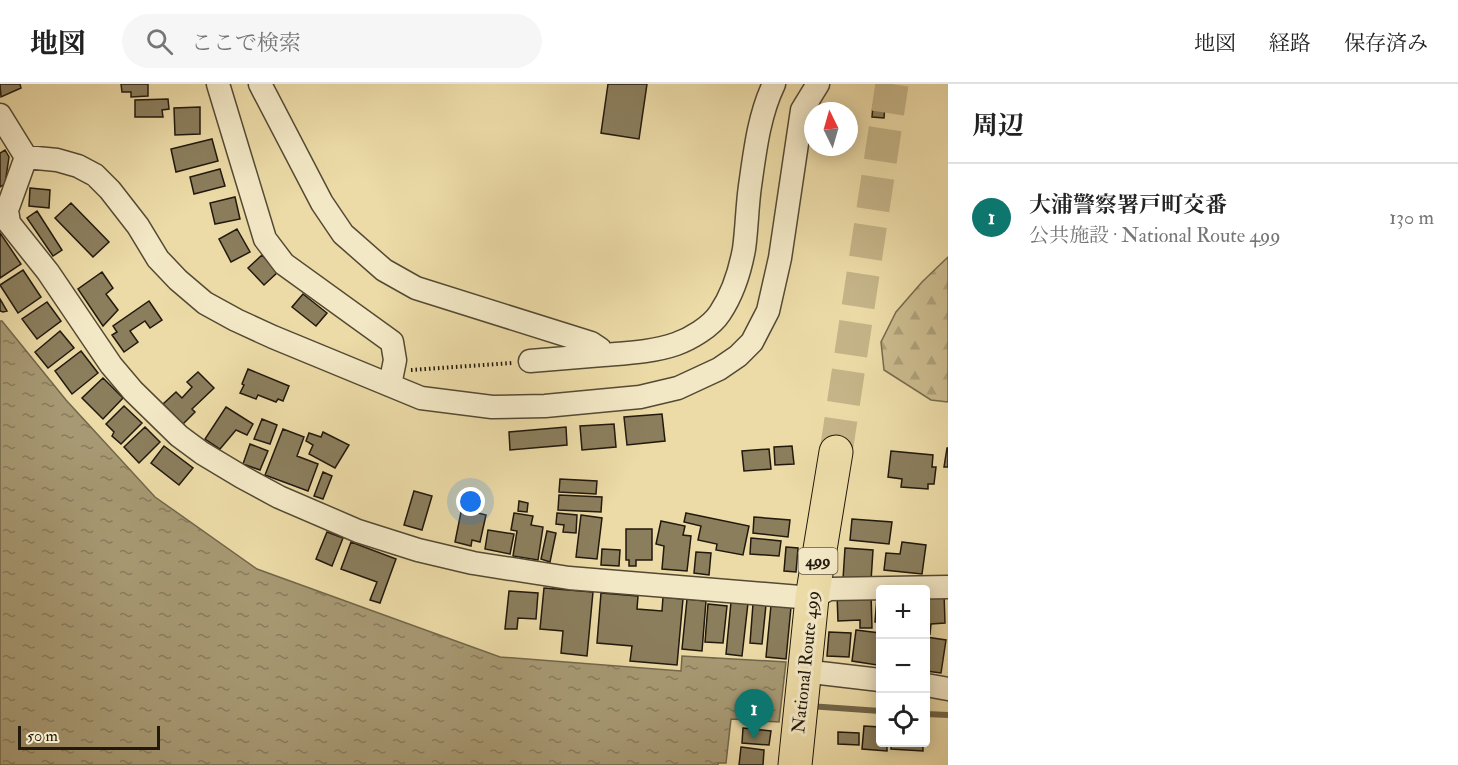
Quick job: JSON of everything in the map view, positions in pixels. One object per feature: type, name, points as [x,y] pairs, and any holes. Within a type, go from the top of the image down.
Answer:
[{"type":"highway","name":"National Route 499","points":[[796,752],[812,598],[836,452]]},
{"type":"street","points":[[218,84],[265,239],[284,264],[392,342],[395,360],[392,379]]},
{"type":"street","points":[[260,84],[327,211],[343,234],[384,270],[416,288],[591,343],[600,349],[603,355]]},
{"type":"street","points":[[530,362],[650,350],[676,344],[698,334],[719,315],[739,270],[744,248],[759,126],[774,84]]},
{"type":"street","points":[[26,158],[57,160],[78,166],[95,176],[110,190],[138,226],[158,259],[178,280],[204,303],[236,320],[273,337],[392,379],[421,398],[492,407],[545,406],[640,397],[678,388],[718,369],[738,356],[752,342],[768,311],[780,258],[802,110],[818,84]]},
{"type":"street","points":[[0,115],[26,158]]},
{"type":"street","points":[[26,158],[7,210],[9,223],[48,272],[111,364],[133,391],[179,436],[202,453],[279,497],[358,531],[418,550],[473,563],[569,578],[812,598],[829,589],[948,586]]},
{"type":"street","points":[[803,671],[876,680]]},
{"type":"street","points":[[930,686],[948,689]]},
{"type":"path","points":[[392,379],[530,362]]},
{"type":"green space","points":[[948,257],[948,402],[931,400],[884,370],[881,342],[896,312]]},
{"type":"water","points":[[0,321],[66,400],[155,497],[257,569],[500,657],[681,671],[682,656],[786,662],[779,722],[731,719],[726,763],[718,763],[718,765],[0,765]]},
{"type":"building","points":[[0,84],[20,84],[21,88],[1,97]]},
{"type":"building","points":[[121,84],[148,84],[148,96],[131,97],[131,92],[122,92]]},
{"type":"building","points":[[608,84],[647,84],[639,139],[601,133]]},
{"type":"building","points":[[168,99],[169,109],[162,110],[163,117],[135,117],[135,100]]},
{"type":"building","points":[[873,105],[885,105],[884,118],[872,117]]},
{"type":"building","points":[[200,107],[200,134],[175,135],[174,108]]},
{"type":"building","points":[[212,139],[218,161],[176,172],[171,149]]},
{"type":"building","points":[[5,150],[9,157],[5,184],[0,187],[0,153]]},
{"type":"building","points":[[220,169],[225,186],[194,194],[190,177]]},
{"type":"building","points":[[30,188],[50,190],[49,208],[29,206]]},
{"type":"building","points":[[235,197],[240,219],[215,224],[210,203]]},
{"type":"building","points":[[71,203],[109,242],[93,257],[55,218]]},
{"type":"building","points":[[37,211],[62,250],[53,256],[27,218]]},
{"type":"building","points":[[237,229],[250,252],[231,262],[219,239]]},
{"type":"building","points":[[0,233],[21,264],[0,278]]},
{"type":"building","points":[[262,255],[278,272],[264,285],[248,268]]},
{"type":"building","points":[[23,270],[41,297],[18,313],[0,285]]},
{"type":"building","points":[[102,272],[113,288],[106,294],[118,310],[103,326],[78,289]]},
{"type":"building","points":[[303,294],[327,313],[316,326],[292,307]]},
{"type":"building","points":[[0,299],[7,311],[0,311]]},
{"type":"building","points":[[149,301],[162,320],[150,328],[145,321],[130,331],[138,342],[124,352],[112,335],[117,332],[113,326]]},
{"type":"building","points":[[47,302],[61,321],[37,339],[22,319]]},
{"type":"building","points":[[60,331],[74,348],[48,368],[35,352]]},
{"type":"building","points":[[81,351],[98,373],[72,394],[55,371]]},
{"type":"building","points":[[248,369],[289,386],[283,401],[278,399],[276,402],[258,395],[256,399],[240,393]]},
{"type":"building","points":[[198,372],[214,388],[192,409],[195,412],[183,424],[163,404],[176,392],[182,398],[192,387],[187,382]]},
{"type":"building","points":[[103,378],[123,398],[103,419],[82,398]]},
{"type":"building","points":[[124,406],[142,423],[121,444],[112,436],[114,432],[106,424]]},
{"type":"building","points":[[226,407],[253,424],[247,435],[236,430],[220,449],[205,439]]},
{"type":"building","points":[[662,414],[665,441],[627,445],[624,417]]},
{"type":"building","points":[[262,419],[277,425],[270,444],[254,439]]},
{"type":"building","points":[[614,424],[616,447],[582,450],[580,426]]},
{"type":"building","points":[[145,427],[160,442],[139,463],[124,447]]},
{"type":"building","points":[[566,427],[567,445],[510,450],[509,432]]},
{"type":"building","points":[[283,429],[304,437],[297,456],[318,464],[308,491],[265,475]]},
{"type":"building","points":[[323,432],[349,445],[335,468],[309,454],[313,445],[306,441],[309,433],[321,437]]},
{"type":"building","points":[[250,444],[268,451],[260,470],[243,464]]},
{"type":"building","points":[[164,446],[193,468],[179,485],[151,463]]},
{"type":"building","points":[[792,446],[794,464],[775,465],[774,447]]},
{"type":"building","points":[[947,448],[948,467],[944,467]]},
{"type":"building","points":[[769,449],[771,469],[744,471],[742,451]]},
{"type":"building","points":[[891,451],[933,455],[932,467],[936,467],[934,484],[928,484],[928,489],[901,487],[902,479],[888,477]]},
{"type":"building","points":[[323,472],[332,476],[323,499],[314,496]]},
{"type":"building","points":[[560,479],[597,481],[596,494],[559,492]]},
{"type":"building","points":[[414,491],[432,496],[422,530],[404,525]]},
{"type":"building","points":[[559,495],[602,497],[601,512],[558,510]]},
{"type":"building","points":[[519,501],[528,503],[527,512],[518,511]]},
{"type":"building","points":[[462,507],[479,510],[478,513],[486,515],[480,542],[472,540],[471,546],[455,542]]},
{"type":"building","points":[[514,513],[533,516],[531,525],[543,527],[538,560],[513,556],[517,531],[511,530]]},
{"type":"building","points":[[557,513],[577,515],[576,533],[563,532],[564,525],[556,524]]},
{"type":"building","points":[[686,513],[749,526],[743,555],[716,550],[717,544],[698,540],[701,526],[684,522]]},
{"type":"building","points":[[581,515],[602,518],[597,559],[576,557]]},
{"type":"building","points":[[754,517],[790,520],[788,537],[753,533]]},
{"type":"building","points":[[852,519],[892,522],[889,544],[850,540]]},
{"type":"building","points":[[661,521],[685,526],[683,535],[691,536],[687,571],[662,569],[664,546],[656,544]]},
{"type":"building","points":[[626,529],[652,529],[652,560],[636,560],[636,566],[629,566],[629,560],[626,560]]},
{"type":"building","points":[[488,530],[514,534],[510,554],[485,549]]},
{"type":"building","points":[[547,531],[556,533],[550,562],[541,559]]},
{"type":"building","points":[[327,532],[343,538],[332,566],[316,559]]},
{"type":"building","points":[[751,538],[781,541],[779,556],[750,554]]},
{"type":"building","points":[[351,542],[396,559],[380,603],[370,600],[377,582],[341,569]]},
{"type":"building","points":[[902,542],[926,545],[922,574],[884,570],[886,553],[900,554]]},
{"type":"building","points":[[786,547],[798,548],[796,572],[784,571]]},
{"type":"building","points":[[845,548],[873,550],[871,581],[843,579]]},
{"type":"building","points":[[602,549],[620,550],[619,566],[601,565]]},
{"type":"building","points":[[696,552],[711,553],[709,575],[694,573]]},
{"type":"building","points":[[544,588],[593,592],[587,656],[561,653],[563,631],[540,629]]},
{"type":"building","points":[[509,591],[538,593],[536,619],[518,618],[517,629],[505,629]]},
{"type":"building","points":[[601,593],[638,596],[637,609],[662,611],[663,597],[683,599],[677,665],[630,661],[632,646],[597,643]]},
{"type":"building","points":[[944,593],[945,623],[931,624],[930,634],[930,594]]},
{"type":"building","points":[[871,594],[872,628],[860,628],[860,620],[838,621],[837,595]]},
{"type":"building","points":[[687,599],[706,601],[702,651],[682,649]]},
{"type":"building","points":[[731,602],[748,603],[742,656],[726,654]]},
{"type":"building","points":[[708,604],[727,606],[723,643],[705,642]]},
{"type":"building","points":[[753,604],[766,605],[762,644],[750,643]]},
{"type":"building","points":[[771,605],[791,607],[786,659],[766,657]]},
{"type":"building","points":[[856,630],[876,632],[876,665],[852,661]]},
{"type":"building","points":[[829,632],[851,633],[849,657],[827,656]]},
{"type":"building","points":[[930,638],[946,640],[941,673],[930,672]]},
{"type":"building","points":[[864,726],[876,727],[876,747],[887,747],[887,751],[862,749]]},
{"type":"building","points":[[743,728],[771,731],[769,745],[742,743]]},
{"type":"building","points":[[838,732],[859,733],[859,745],[838,744]]},
{"type":"building","points":[[741,747],[764,750],[763,765],[739,765]]},
{"type":"building","points":[[891,747],[923,747],[923,751],[891,749]]},
{"type":"waterway","points":[[809,706],[876,711]]},
{"type":"waterway","points":[[930,714],[948,715]]},
{"type":"tunnel","points":[[836,452],[892,84]]},
{"type":"place","name":"大浦警察署戸町交番","points":[[754,739]]}]
